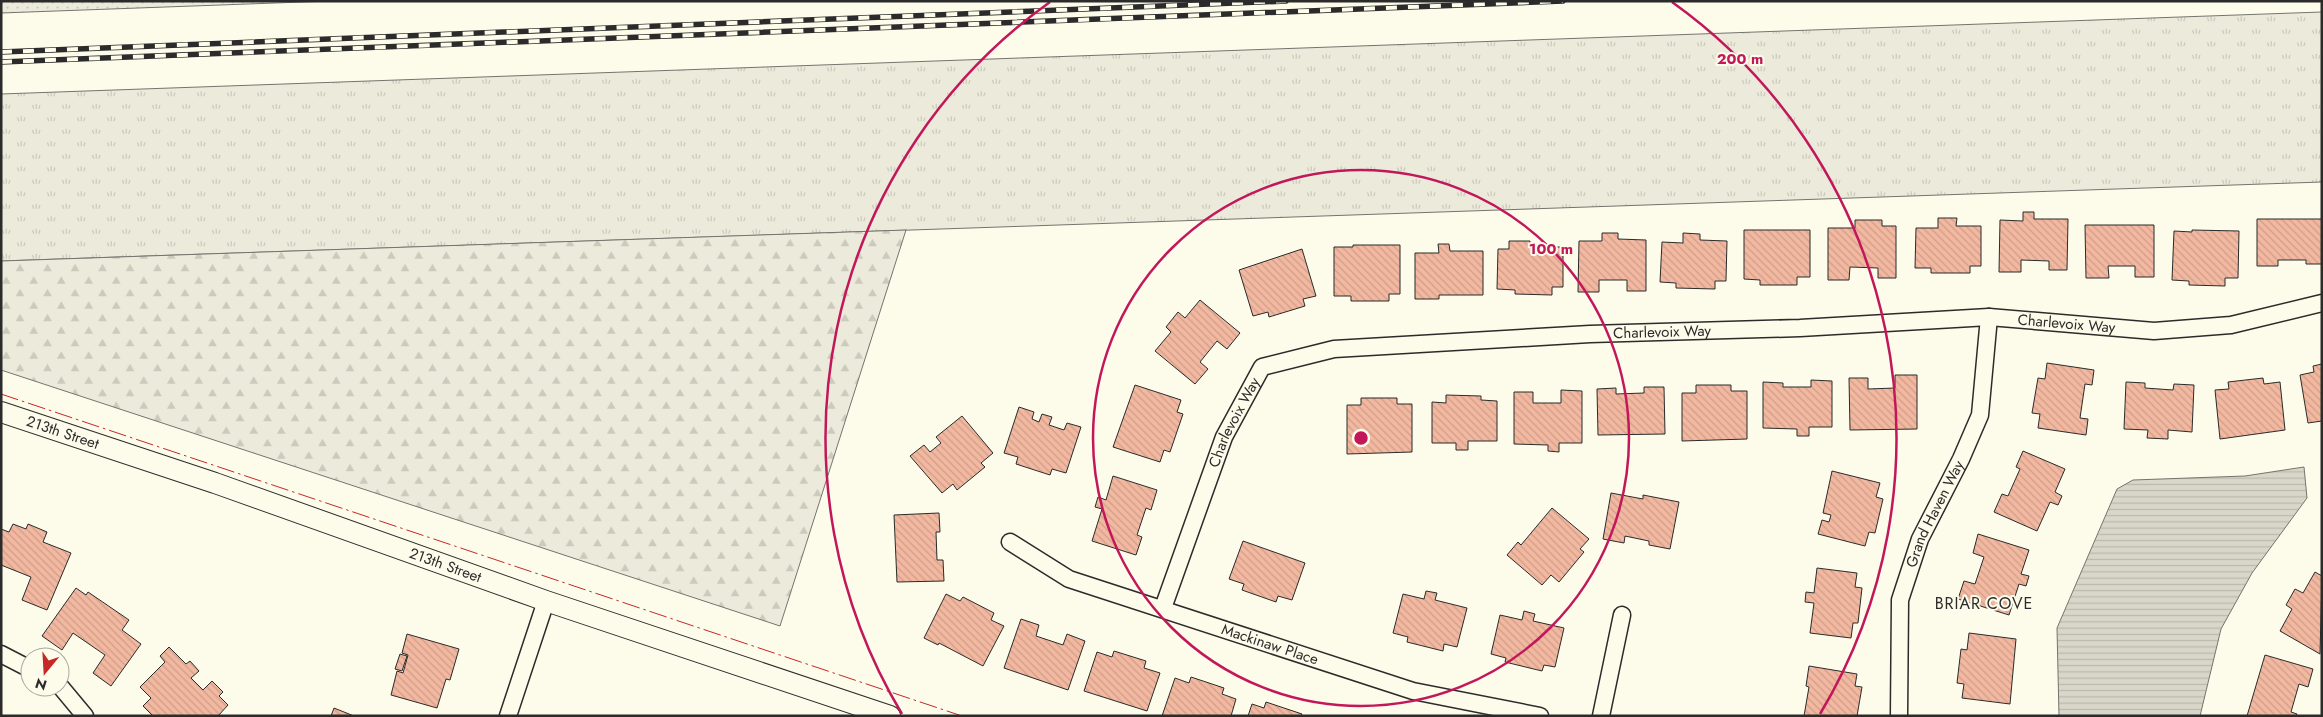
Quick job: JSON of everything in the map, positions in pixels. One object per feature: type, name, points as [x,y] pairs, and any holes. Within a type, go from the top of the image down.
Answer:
[{"type":"street","name":"Charlevoix Way","points":[[1163,608],[1224,437],[1262,367],[1334,349],[1590,334],[1800,328],[1989,317],[2154,331],[2231,326],[2322,303]]},
{"type":"street","name":"Grand Haven Way","points":[[1899,716],[1900,600],[1920,539],[1961,459],[1980,415],[1989,317]]},
{"type":"street","name":"213th Street","points":[[1,412],[215,483],[546,601],[890,716]]},
{"type":"street","name":"Mackinaw Place","points":[[1010,542],[1069,579],[1163,608],[1413,691],[1540,716]]},
{"type":"street","points":[[508,716],[546,601]]},
{"type":"street","points":[[1601,716],[1622,615]]},
{"type":"street","points":[[1,654],[20,664]]},
{"type":"street","points":[[69,697],[85,716]]},
{"type":"green space","points":[[1,1],[330,1],[1,13]]},
{"type":"green space","points":[[2322,12],[2322,182],[1,261],[1,94]]},
{"type":"green space","points":[[906,230],[780,626],[1,370],[1,261]]},
{"type":"shaded area","points":[[2304,467],[2307,498],[2252,573],[2221,629],[2200,716],[2059,716],[2057,628],[2117,489],[2133,480],[2245,476]]},
{"type":"building","points":[[2023,212],[2034,212],[2034,219],[2068,219],[2067,270],[2049,270],[2049,261],[2021,260],[2021,272],[1999,272],[2000,220],[2023,221]]},
{"type":"building","points":[[1938,218],[1957,218],[1956,226],[1981,226],[1981,266],[1970,266],[1970,273],[1931,273],[1931,268],[1915,268],[1916,228],[1938,228]]},
{"type":"building","points":[[2257,219],[2322,219],[2322,264],[2306,264],[2306,260],[2278,260],[2278,266],[2257,266]]},
{"type":"building","points":[[1855,220],[1882,220],[1882,226],[1896,226],[1896,278],[1878,278],[1878,268],[1850,267],[1849,280],[1828,280],[1828,228],[1855,228]]},
{"type":"building","points":[[2085,225],[2154,225],[2154,277],[2135,277],[2135,266],[2108,266],[2109,278],[2086,278]]},
{"type":"building","points":[[1744,230],[1810,230],[1810,277],[1797,277],[1797,285],[1760,285],[1760,280],[1744,279]]},
{"type":"building","points":[[2192,230],[2239,231],[2238,278],[2225,278],[2225,286],[2189,285],[2189,281],[2172,280],[2174,231],[2192,232]]},
{"type":"building","points":[[1602,233],[1618,233],[1618,239],[1646,240],[1646,291],[1627,291],[1627,280],[1599,280],[1599,292],[1578,292],[1579,241],[1602,241]]},
{"type":"building","points":[[1683,233],[1700,234],[1700,240],[1727,241],[1726,281],[1715,281],[1715,289],[1676,288],[1676,283],[1660,282],[1662,242],[1683,243]]},
{"type":"building","points":[[1509,241],[1530,241],[1530,247],[1563,247],[1563,287],[1552,287],[1552,295],[1515,294],[1515,290],[1497,289],[1498,249],[1509,249]]},
{"type":"building","points":[[1438,244],[1449,244],[1450,251],[1483,251],[1483,295],[1439,295],[1439,299],[1415,299],[1415,253],[1439,253]]},
{"type":"building","points":[[1353,245],[1400,245],[1400,294],[1389,294],[1389,301],[1351,301],[1351,296],[1334,296],[1334,247],[1353,247]]},
{"type":"building","points":[[1302,249],[1316,296],[1303,299],[1305,306],[1269,317],[1268,312],[1253,316],[1239,270]]},
{"type":"building","points":[[1200,300],[1240,333],[1227,349],[1217,341],[1200,362],[1208,369],[1195,384],[1155,351],[1171,332],[1166,327],[1178,312],[1185,318]]},
{"type":"building","points":[[2047,363],[2094,370],[2092,385],[2085,384],[2080,418],[2088,419],[2086,435],[2038,428],[2040,414],[2032,413],[2038,378],[2045,379]]},
{"type":"building","points":[[2322,364],[2322,421],[2308,423],[2300,375],[2314,372],[2313,366]]},
{"type":"building","points":[[1895,375],[1917,375],[1917,429],[1850,430],[1849,378],[1868,378],[1868,389],[1895,388]]},
{"type":"building","points":[[2263,378],[2264,384],[2280,382],[2285,430],[2220,439],[2215,390],[2229,389],[2228,382]]},
{"type":"building","points":[[1811,380],[1832,381],[1832,427],[1809,427],[1809,436],[1797,436],[1797,429],[1763,428],[1763,382],[1783,383],[1783,387],[1811,387]]},
{"type":"building","points":[[2126,382],[2145,383],[2145,388],[2173,390],[2174,384],[2194,385],[2192,432],[2168,430],[2168,439],[2147,438],[2148,430],[2124,429]]},
{"type":"building","points":[[1135,385],[1181,400],[1177,412],[1183,414],[1170,452],[1164,450],[1160,462],[1113,447]]},
{"type":"building","points":[[1696,385],[1731,385],[1731,391],[1747,391],[1747,439],[1682,441],[1682,393],[1696,393]]},
{"type":"building","points":[[1644,387],[1664,387],[1665,434],[1598,435],[1597,389],[1616,388],[1616,394],[1644,393]]},
{"type":"building","points":[[1561,390],[1582,391],[1582,443],[1559,443],[1559,452],[1548,451],[1548,445],[1514,444],[1514,392],[1533,392],[1533,403],[1561,403]]},
{"type":"building","points":[[1446,395],[1481,396],[1481,400],[1497,401],[1497,441],[1468,441],[1468,450],[1456,450],[1456,443],[1432,443],[1432,402],[1446,403]]},
{"type":"building","points":[[1361,398],[1397,398],[1397,404],[1412,404],[1412,452],[1347,454],[1347,405],[1361,405]]},
{"type":"building","points":[[1019,407],[1034,412],[1032,419],[1039,422],[1042,414],[1052,417],[1049,425],[1064,430],[1067,423],[1081,427],[1066,473],[1052,469],[1050,475],[1016,464],[1018,457],[1004,453]]},
{"type":"building","points":[[962,416],[993,453],[981,463],[985,467],[957,490],[953,484],[942,493],[910,456],[924,445],[930,452],[941,443],[936,437]]},
{"type":"building","points":[[2023,451],[2065,469],[2055,492],[2062,496],[2058,505],[2050,502],[2037,531],[1994,512],[2002,494],[2008,496],[2020,469],[2016,467]]},
{"type":"building","points":[[1832,471],[1880,483],[1876,497],[1883,499],[1875,533],[1869,532],[1865,546],[1818,534],[1822,520],[1829,522],[1831,515],[1823,513]]},
{"type":"building","points":[[1113,476],[1157,490],[1151,510],[1146,508],[1137,535],[1142,537],[1136,555],[1092,541],[1102,509],[1095,507],[1098,497],[1106,500]]},
{"type":"building","points":[[1611,493],[1643,499],[1643,495],[1679,502],[1670,549],[1649,545],[1649,541],[1625,536],[1624,543],[1603,539]]},
{"type":"building","points":[[1552,508],[1589,539],[1580,549],[1584,552],[1559,582],[1551,575],[1542,585],[1507,555],[1518,542],[1521,545]]},
{"type":"building","points":[[939,513],[940,532],[936,532],[937,560],[943,560],[944,581],[897,582],[894,515]]},
{"type":"building","points":[[13,524],[26,529],[28,524],[47,532],[43,542],[71,553],[47,610],[22,600],[31,577],[1,565],[1,529],[9,532]]},
{"type":"building","points":[[1978,534],[2029,550],[2021,574],[2029,576],[2026,586],[2019,584],[2009,615],[1958,599],[1964,581],[1975,584],[1984,557],[1973,553]]},
{"type":"building","points":[[1243,541],[1305,563],[1292,600],[1278,596],[1276,602],[1242,590],[1244,584],[1229,579]]},
{"type":"building","points":[[1817,568],[1857,573],[1855,587],[1862,588],[1858,623],[1853,623],[1851,638],[1810,633],[1814,603],[1805,602],[1806,592],[1814,593]]},
{"type":"building","points":[[2315,572],[2322,576],[2320,654],[2280,631],[2292,609],[2286,605],[2295,589],[2303,593]]},
{"type":"building","points":[[76,588],[86,595],[88,592],[129,620],[122,630],[141,644],[111,686],[93,673],[105,655],[73,633],[64,647],[58,647],[42,636]]},
{"type":"building","points":[[1426,591],[1437,593],[1435,600],[1467,608],[1457,647],[1444,644],[1443,651],[1407,642],[1408,637],[1393,633],[1403,594],[1424,599]]},
{"type":"building","points":[[946,594],[960,601],[963,597],[994,613],[991,620],[1004,626],[983,666],[939,643],[938,645],[924,638]]},
{"type":"building","points":[[1524,611],[1535,614],[1533,621],[1564,628],[1555,667],[1544,665],[1542,671],[1505,662],[1506,658],[1491,654],[1500,615],[1522,620]]},
{"type":"building","points":[[1021,619],[1039,625],[1036,636],[1063,645],[1067,634],[1085,641],[1068,690],[1004,668]]},
{"type":"building","points":[[1969,633],[2016,639],[2010,704],[1962,698],[1964,684],[1957,683],[1961,649],[1967,650]]},
{"type":"building","points":[[407,634],[459,649],[450,680],[446,679],[437,708],[391,695],[397,671],[403,673],[408,655],[402,653]]},
{"type":"building","points":[[169,647],[186,664],[190,661],[199,671],[191,678],[203,690],[212,681],[223,692],[219,696],[228,705],[218,716],[153,716],[143,706],[151,698],[140,687],[165,662],[160,656]]},
{"type":"building","points":[[1114,651],[1146,661],[1144,668],[1160,673],[1147,711],[1084,691],[1097,652],[1112,657]]},
{"type":"building","points":[[400,654],[407,656],[402,671],[395,669]]},
{"type":"building","points":[[2265,655],[2313,669],[2308,687],[2299,684],[2291,712],[2297,714],[2296,716],[2247,716]]},
{"type":"building","points":[[1809,666],[1857,674],[1855,686],[1862,687],[1857,716],[1804,716],[1809,687],[1806,686]]},
{"type":"building","points":[[1191,677],[1224,688],[1222,694],[1236,699],[1231,716],[1162,716],[1175,678],[1189,683]]},
{"type":"building","points":[[1266,702],[1302,714],[1301,716],[1248,716],[1252,704],[1264,708]]},
{"type":"building","points":[[334,708],[354,716],[331,716]]},
{"type":"railway","points":[[1,52],[1286,1]]},
{"type":"railway","points":[[1,62],[1563,1]]},
{"type":"power","points":[[1,394],[962,716]]},
{"type":"district","name":"BRIAR COVE","points":[[1984,603]]}]
